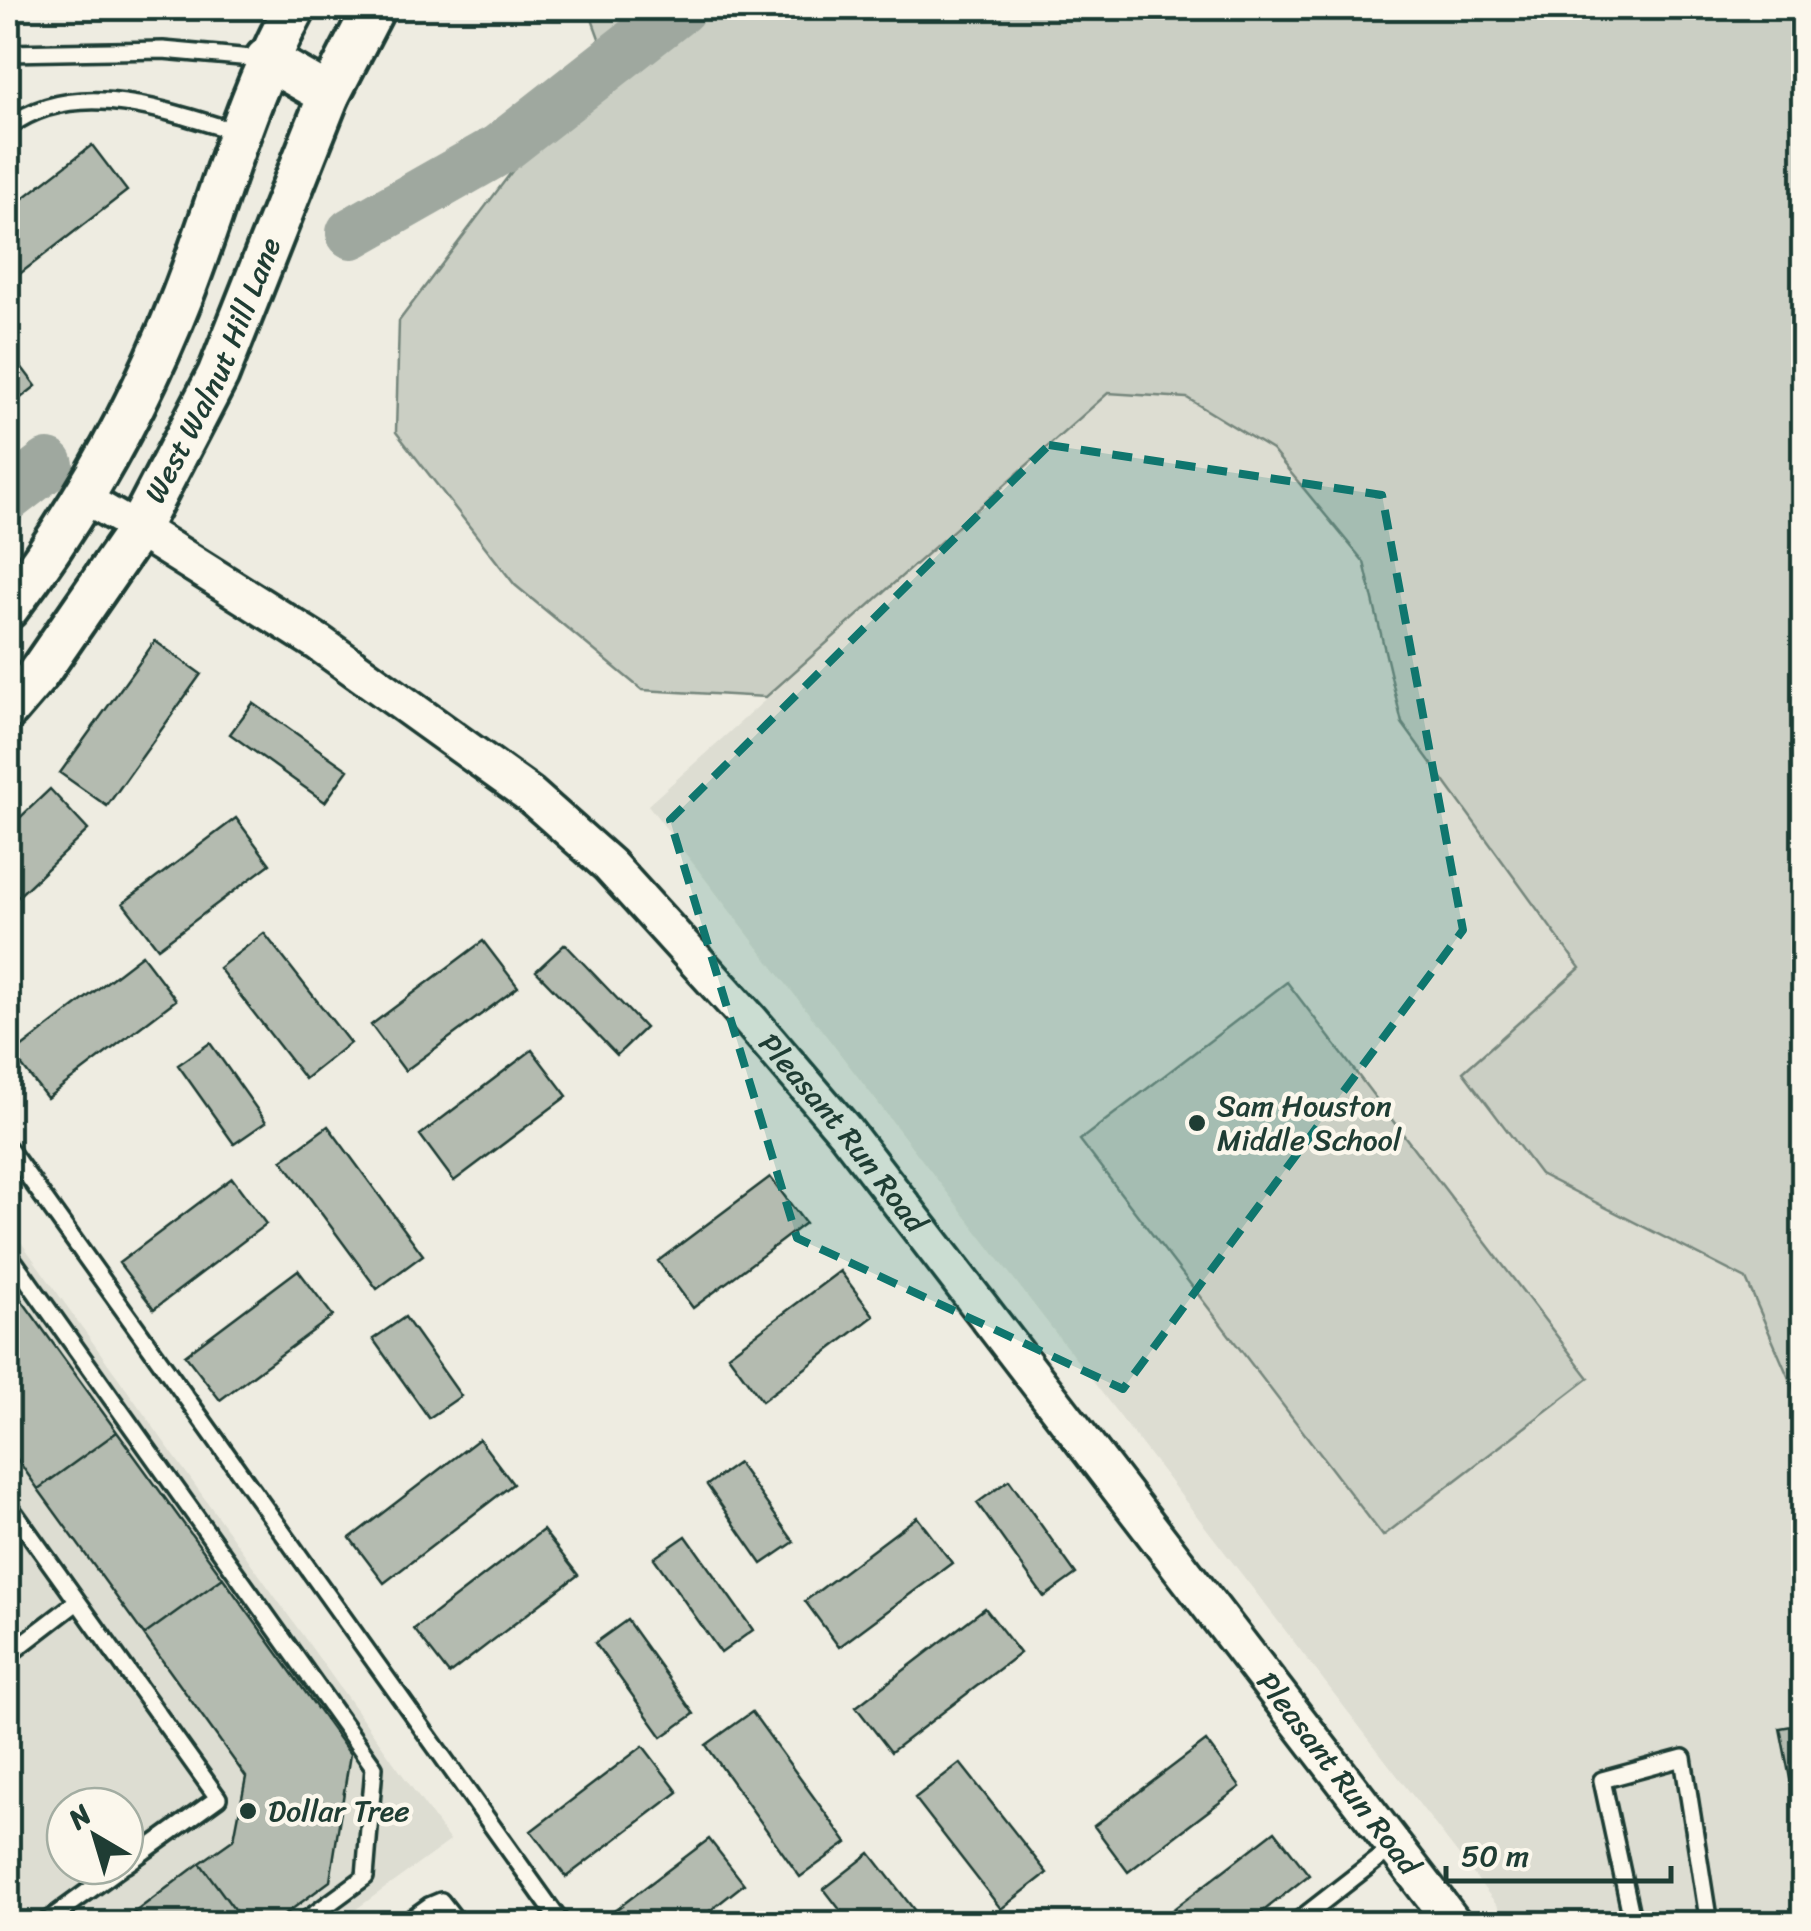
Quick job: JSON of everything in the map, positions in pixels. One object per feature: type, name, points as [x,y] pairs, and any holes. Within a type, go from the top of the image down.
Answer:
[{"type":"main road","name":"West Walnut Hill Lane","points":[[8,608],[46,558],[83,497],[146,377],[181,298],[266,59],[295,8]]},
{"type":"main road","name":"West Walnut Hill Lane","points":[[8,709],[38,674],[138,528],[218,375],[328,95],[374,8]]},
{"type":"main road","points":[[266,59],[328,95]]},
{"type":"main road","points":[[240,133],[301,162]]},
{"type":"street","name":"Pleasant Run Road","points":[[83,497],[319,643],[529,794],[608,865],[750,1019],[845,1131],[1454,1924]]},
{"type":"lane","points":[[8,52],[163,50],[266,59]]},
{"type":"lane","points":[[8,127],[18,119],[66,100],[80,100],[165,111],[240,133]]},
{"type":"lane","points":[[8,1148],[562,1924]]},
{"type":"lane","points":[[8,1254],[374,1767],[365,1877],[302,1924]]},
{"type":"lane","points":[[8,1504],[218,1798],[145,1851]]},
{"type":"lane","points":[[8,1655],[78,1602]]},
{"type":"lane","points":[[1633,1924],[1602,1780],[1683,1758],[1709,1924]]},
{"type":"lane","points":[[1294,1924],[1394,1846]]},
{"type":"lane","points":[[43,1924],[96,1886]]},
{"type":"lane","points":[[404,1924],[441,1902],[460,1924]]},
{"type":"highlighted area","points":[[1049,445],[1382,495],[1463,930],[1123,1389],[797,1238],[670,820]]},
{"type":"shaded area","points":[[588,8],[1803,8],[1803,1411],[1746,1279],[1540,1174],[1463,1072],[1580,968],[1402,723],[1364,562],[1272,450],[1187,398],[1108,393],[766,697],[642,690],[515,585],[396,432],[399,321],[516,166],[608,63]]},
{"type":"shaded area","name":"Sam Houston Middle School","points":[[1108,393],[1187,398],[1272,450],[1364,562],[1402,723],[1580,969],[1463,1071],[1540,1174],[1746,1279],[1803,1411],[1803,1923],[1511,1923],[648,805]]},
{"type":"shaded area","points":[[1287,982],[1589,1378],[1383,1536],[1080,1140]]},
{"type":"shaded area","points":[[8,1224],[450,1841],[337,1923],[8,1923]]},
{"type":"building","points":[[92,145],[127,191],[8,283],[8,210]]},
{"type":"building","points":[[8,349],[36,386],[8,408]]},
{"type":"building","points":[[155,641],[201,674],[107,806],[60,773]]},
{"type":"building","points":[[253,703],[348,770],[325,802],[230,734]]},
{"type":"building","points":[[50,789],[88,830],[8,906],[8,829]]},
{"type":"building","points":[[236,818],[270,864],[158,948],[123,903]]},
{"type":"building","points":[[264,933],[350,1043],[305,1079],[219,968]]},
{"type":"building","points":[[483,941],[518,987],[405,1071],[371,1025]]},
{"type":"building","points":[[565,944],[645,1028],[617,1055],[536,971]]},
{"type":"building","points":[[142,955],[176,1000],[47,1098],[13,1054]]},
{"type":"building","points":[[210,1043],[266,1122],[234,1144],[178,1065]]},
{"type":"building","points":[[532,1050],[567,1096],[454,1181],[420,1135]]},
{"type":"building","points":[[328,1126],[423,1255],[377,1289],[282,1160]]},
{"type":"building","points":[[770,1177],[805,1223],[693,1308],[658,1261]]},
{"type":"building","points":[[232,1178],[266,1224],[154,1309],[119,1263]]},
{"type":"building","points":[[298,1270],[333,1316],[220,1400],[185,1355]]},
{"type":"building","points":[[840,1271],[874,1316],[762,1401],[728,1355]]},
{"type":"building","points":[[13,1288],[117,1432],[38,1489],[8,1446],[8,1292]]},
{"type":"building","points":[[405,1317],[461,1396],[429,1418],[373,1339]]},
{"type":"building","points":[[117,1432],[223,1578],[144,1635],[38,1489]]},
{"type":"building","points":[[479,1439],[513,1484],[384,1583],[350,1538]]},
{"type":"building","points":[[738,1463],[794,1542],[762,1564],[707,1485]]},
{"type":"building","points":[[1009,1480],[1076,1574],[1044,1597],[977,1503]]},
{"type":"building","points":[[917,1517],[952,1563],[839,1647],[805,1601]]},
{"type":"building","points":[[543,1530],[578,1575],[449,1674],[414,1629]]},
{"type":"building","points":[[686,1536],[753,1630],[721,1653],[654,1558]]},
{"type":"building","points":[[223,1578],[350,1754],[330,1881],[272,1924],[245,1924],[200,1863],[234,1839],[246,1777],[144,1635]]},
{"type":"building","points":[[985,1608],[1020,1653],[891,1752],[856,1707]]},
{"type":"building","points":[[627,1620],[694,1714],[662,1737],[595,1643]]},
{"type":"building","points":[[752,1712],[847,1843],[800,1877],[706,1745]]},
{"type":"building","points":[[1804,1724],[1804,1850],[1780,1728]]},
{"type":"building","points":[[1206,1741],[1240,1787],[1128,1872],[1094,1826]]},
{"type":"building","points":[[643,1746],[678,1792],[566,1877],[531,1831]]},
{"type":"building","points":[[960,1763],[1047,1873],[1001,1909],[915,1798]]},
{"type":"building","points":[[1275,1831],[1309,1875],[1247,1924],[1154,1924]]},
{"type":"building","points":[[709,1839],[744,1884],[693,1924],[597,1924]]},
{"type":"building","points":[[870,1853],[925,1924],[851,1924],[824,1889]]},
{"type":"building","points":[[200,1863],[245,1924],[119,1924]]},
{"type":"waterway","points":[[352,233],[500,149],[680,8]]},
{"type":"waterway","points":[[8,496],[48,465]]},
{"type":"place","name":"Sam Houston Middle School","points":[[1197,1123]]},
{"type":"place","name":"Dollar Tree","points":[[248,1811]]}]
